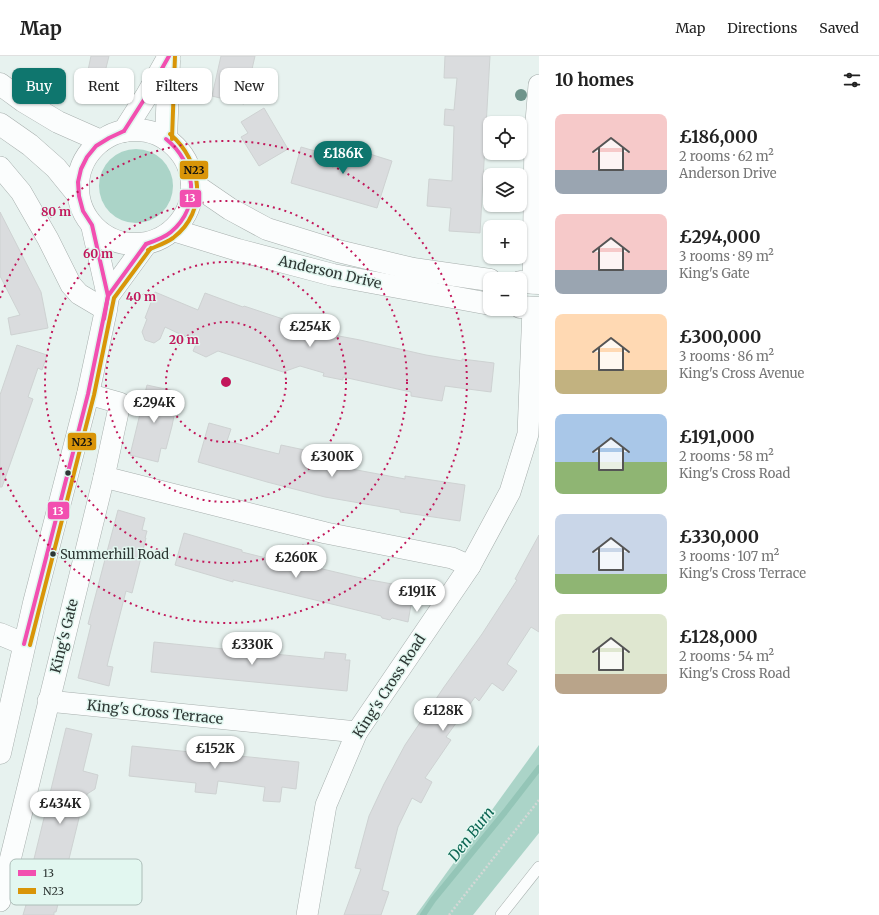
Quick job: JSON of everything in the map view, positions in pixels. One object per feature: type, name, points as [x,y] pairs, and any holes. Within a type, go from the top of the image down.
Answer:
[{"type":"main road","points":[[124,131],[147,95],[169,56]]},
{"type":"main road","points":[[166,139],[169,56]]},
{"type":"main road","points":[[0,84],[23,101],[58,122],[101,141]]},
{"type":"main road","points":[[0,124],[30,145],[56,168],[78,195]]},
{"type":"main road","points":[[138,130],[152,133],[166,139],[180,152],[190,171],[192,183],[191,200],[184,216],[174,230],[160,239],[146,244],[136,245],[116,242],[99,232],[85,216],[78,195],[80,170],[88,154],[101,141],[124,131],[138,130]]},
{"type":"main road","name":"Anderson Drive","points":[[192,183],[230,209],[267,229],[338,252],[413,269],[483,279]]},
{"type":"main road","points":[[92,225],[107,303]]},
{"type":"main road","name":"Anderson Drive","points":[[174,230],[238,250],[333,275],[483,303]]},
{"type":"main road","points":[[0,753],[24,644],[88,394],[107,303],[146,244]]},
{"type":"main road","points":[[0,634],[24,644]]},
{"type":"street","points":[[531,283],[536,240],[535,134],[539,85]]},
{"type":"street","points":[[0,167],[21,192],[48,239],[71,285],[79,294],[107,303]]},
{"type":"street","name":"King's Cross Road","points":[[307,915],[326,805],[356,732],[470,566],[510,492],[528,434],[531,308]]},
{"type":"street","name":"King's Gate","points":[[10,859],[104,476],[120,402],[88,394]]},
{"type":"street","points":[[104,476],[326,533],[452,558],[470,566]]},
{"type":"street","name":"King's Cross Terrace","points":[[48,701],[356,732]]},
{"type":"street","name":"King's Gate","points":[[0,901],[10,859]]},
{"type":"lane","points":[[501,915],[539,867]]},
{"type":"path","points":[[449,915],[539,800]]},
{"type":"green space","points":[[136,149],[157,155],[167,165],[173,186],[167,207],[157,217],[136,223],[115,217],[105,207],[99,186],[105,165],[115,155]]},
{"type":"green space","points":[[539,745],[539,833],[473,915],[416,915]]},
{"type":"building","points":[[91,56],[109,56],[106,68],[88,68]]},
{"type":"building","points":[[221,56],[255,56],[252,68],[220,68],[220,98],[212,96]]},
{"type":"building","points":[[445,56],[490,56],[487,116],[483,116],[484,160],[480,233],[449,231],[451,208],[427,206],[429,179],[452,181],[454,126],[444,125],[445,109],[454,110],[457,78],[444,78]]},
{"type":"building","points":[[264,108],[288,149],[259,166],[241,137],[248,133],[241,122]]},
{"type":"building","points":[[301,147],[322,153],[324,147],[355,156],[357,150],[392,161],[377,208],[291,183]]},
{"type":"building","points":[[0,212],[41,292],[48,328],[11,335],[8,318],[20,315],[0,276]]},
{"type":"building","points":[[155,292],[198,310],[205,293],[323,333],[426,355],[462,361],[462,359],[494,363],[491,392],[445,386],[442,401],[411,396],[411,392],[343,377],[343,380],[323,376],[324,373],[300,366],[283,372],[218,351],[206,357],[193,351],[197,342],[165,327],[160,339],[154,343],[145,340],[142,332],[147,319],[145,318]]},
{"type":"building","points":[[17,345],[47,355],[42,370],[38,368],[28,397],[33,399],[2,487],[0,487],[0,395]]},
{"type":"building","points":[[147,385],[174,391],[171,405],[176,406],[172,426],[166,449],[161,448],[158,462],[130,455]]},
{"type":"building","points":[[209,423],[231,429],[227,441],[279,454],[281,445],[333,456],[330,465],[405,479],[405,476],[465,485],[460,521],[400,512],[400,510],[325,497],[198,462]]},
{"type":"building","points":[[118,510],[145,518],[142,530],[147,531],[132,593],[126,591],[107,666],[113,667],[109,686],[78,678],[91,625],[88,624]]},
{"type":"building","points":[[184,533],[242,550],[242,552],[314,570],[314,567],[365,579],[414,588],[408,622],[392,618],[390,620],[382,618],[381,616],[233,580],[233,582],[175,565]]},
{"type":"building","points":[[539,535],[539,632],[531,627],[507,664],[517,671],[503,691],[492,683],[479,701],[475,697],[446,737],[451,740],[425,778],[432,782],[421,803],[412,798],[398,827],[382,890],[389,892],[381,915],[344,915],[361,869],[355,868],[369,816],[384,784],[405,745],[482,634],[517,580],[515,579]]},
{"type":"building","points":[[154,642],[324,659],[325,652],[346,654],[345,660],[350,660],[347,691],[151,672]]},
{"type":"building","points":[[66,728],[92,734],[83,771],[98,775],[95,789],[87,794],[82,814],[80,814],[69,859],[34,859]]},
{"type":"building","points":[[132,746],[299,762],[296,789],[282,787],[280,802],[263,801],[265,787],[218,781],[216,794],[195,792],[196,783],[129,776]]},
{"type":"building","points":[[26,905],[58,905],[54,915],[23,915]]},
{"type":"waterway","name":"Den Burn","points":[[423,915],[433,900],[539,768]]},
{"type":"transit line","name":"13","points":[[124,131],[147,95],[169,56]]},
{"type":"transit line","name":"N23","points":[[172,139],[175,56]]},
{"type":"transit line","name":"13","points":[[24,644],[88,394],[108,296],[92,225],[83,211],[79,196],[78,182],[81,169],[87,157],[96,146],[124,131]]},
{"type":"transit line","name":"N23","points":[[148,250],[170,240],[185,227],[192,214],[196,200],[197,186],[195,172],[181,145],[170,134]]},
{"type":"transit line","name":"13","points":[[146,244],[162,238],[171,232],[181,221],[187,210],[191,197],[191,184],[183,160],[176,149],[166,139]]},
{"type":"transit line","name":"13","points":[[104,319],[108,296],[146,244]]},
{"type":"transit line","name":"N23","points":[[30,645],[94,395],[114,298],[151,248]]},
{"type":"place","name":"Summerhill Road","points":[[53,554]]}]
